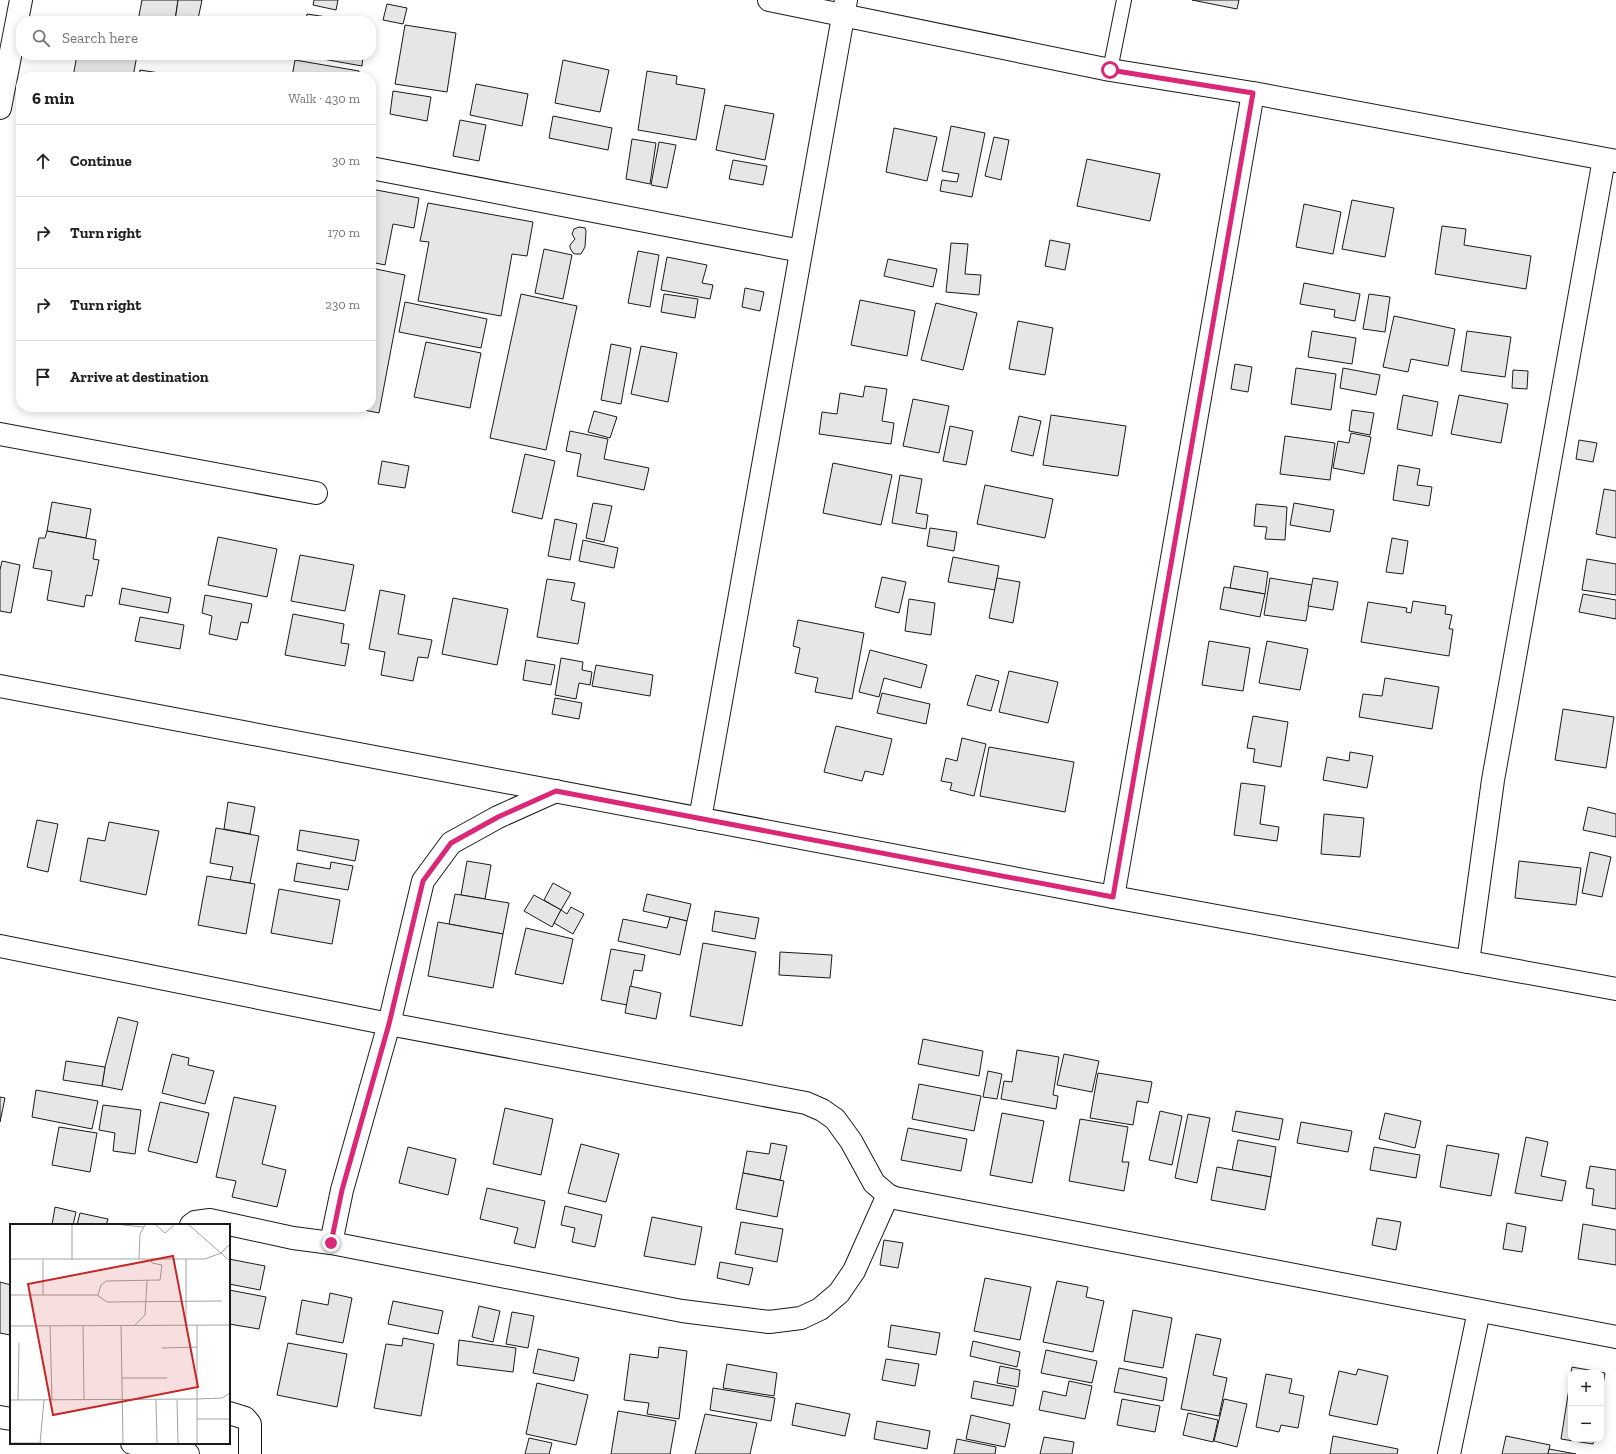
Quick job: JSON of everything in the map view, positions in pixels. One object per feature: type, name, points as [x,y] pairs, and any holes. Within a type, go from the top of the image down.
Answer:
[{"type":"street","points":[[18,16],[21,0]]},
{"type":"street","points":[[769,0],[845,7],[1110,70],[1253,93],[1610,160],[1493,780],[1468,962]]},
{"type":"street","points":[[700,819],[845,7]]},
{"type":"street","points":[[0,108],[16,26]]},
{"type":"street","points":[[1113,897],[1253,93]]},
{"type":"street","points":[[376,169],[801,252]]},
{"type":"street","points":[[0,434],[316,493]]},
{"type":"street","points":[[0,688],[556,791],[1113,897],[1616,989]]},
{"type":"street","points":[[331,1243],[342,1190],[389,1024],[423,881],[451,843],[498,817],[556,791]]},
{"type":"street","points":[[0,946],[389,1024],[806,1103],[822,1110],[835,1119],[850,1141],[874,1183],[888,1195],[904,1201],[1616,1337]]},
{"type":"street","points":[[230,1224],[293,1238],[331,1243],[682,1311],[769,1322],[801,1318],[820,1309],[839,1293],[854,1271],[888,1195]]},
{"type":"street","points":[[192,1224],[195,1222],[210,1220],[228,1224]]},
{"type":"street","points":[[1449,1454],[1479,1311]]},
{"type":"street","points":[[230,1412],[245,1418],[250,1424],[250,1454]]},
{"type":"street","points":[[0,1417],[10,1419]]},
{"type":"street","points":[[137,1444],[188,1454]]},
{"type":"lane","points":[[1110,70],[1124,0]]},
{"type":"building","points":[[142,0],[178,0],[176,16],[139,16]]},
{"type":"building","points":[[178,0],[202,0],[199,16],[176,16]]},
{"type":"building","points":[[314,0],[338,0],[336,10],[313,5]]},
{"type":"building","points":[[1192,0],[1239,0],[1237,9]]},
{"type":"building","points":[[387,4],[407,8],[403,24],[383,20]]},
{"type":"building","points":[[307,14],[320,16],[307,16]]},
{"type":"building","points":[[405,25],[456,33],[447,92],[395,84]]},
{"type":"building","points":[[76,60],[136,60],[134,72],[74,72]]},
{"type":"building","points":[[295,60],[359,71],[359,72],[293,72]]},
{"type":"building","points":[[328,60],[363,60],[362,66]]},
{"type":"building","points":[[563,60],[609,70],[600,112],[555,103]]},
{"type":"building","points":[[140,70],[153,72],[140,72]]},
{"type":"building","points":[[647,71],[677,76],[676,84],[705,89],[696,140],[638,130]]},
{"type":"building","points":[[476,84],[528,94],[522,126],[470,115]]},
{"type":"building","points":[[393,91],[431,97],[427,121],[390,114]]},
{"type":"building","points":[[725,105],[774,114],[765,160],[716,150]]},
{"type":"building","points":[[553,116],[612,128],[608,150],[549,138]]},
{"type":"building","points":[[460,120],[486,125],[479,161],[453,156]]},
{"type":"building","points":[[951,126],[985,133],[972,197],[940,191],[942,180],[957,182],[959,174],[942,171]]},
{"type":"building","points":[[894,128],[937,137],[927,181],[886,172]]},
{"type":"building","points":[[994,137],[1009,140],[1001,180],[985,176]]},
{"type":"building","points":[[632,139],[656,143],[650,184],[626,179]]},
{"type":"building","points":[[659,142],[676,145],[667,188],[651,185]]},
{"type":"building","points":[[1087,159],[1160,174],[1150,221],[1077,206]]},
{"type":"building","points":[[733,160],[767,166],[763,185],[729,179]]},
{"type":"building","points":[[376,190],[419,198],[414,228],[393,224],[385,265],[376,263]]},
{"type":"building","points":[[1352,200],[1394,208],[1385,257],[1342,249]]},
{"type":"building","points":[[428,203],[533,222],[527,256],[512,254],[501,316],[418,301],[429,242],[420,241]]},
{"type":"building","points":[[1304,204],[1341,212],[1333,254],[1296,247]]},
{"type":"building","points":[[1442,226],[1466,229],[1464,245],[1531,256],[1526,289],[1435,274]]},
{"type":"building","points":[[579,227],[585,228],[586,231],[585,247],[581,254],[575,254],[570,248],[570,245],[575,239],[572,234],[574,229]]},
{"type":"building","points":[[1050,240],[1070,244],[1065,270],[1045,266]]},
{"type":"building","points":[[951,243],[968,244],[965,274],[981,275],[979,295],[946,292]]},
{"type":"building","points":[[544,249],[572,255],[563,299],[535,293]]},
{"type":"building","points":[[638,251],[659,255],[650,307],[628,303]]},
{"type":"building","points":[[667,257],[707,265],[702,283],[713,285],[710,299],[661,290]]},
{"type":"building","points":[[888,259],[937,269],[933,287],[884,276]]},
{"type":"building","points":[[376,269],[405,275],[379,413],[374,412],[376,412]]},
{"type":"building","points":[[1304,283],[1360,294],[1355,321],[1334,317],[1335,310],[1300,304]]},
{"type":"building","points":[[745,288],[764,292],[760,311],[742,307]]},
{"type":"building","points":[[521,294],[577,306],[546,450],[490,438]]},
{"type":"building","points":[[664,294],[698,299],[695,318],[661,312]]},
{"type":"building","points":[[1369,294],[1390,297],[1385,332],[1363,329]]},
{"type":"building","points":[[860,300],[915,311],[907,356],[851,345]]},
{"type":"building","points":[[405,302],[487,319],[481,348],[399,332]]},
{"type":"building","points":[[936,303],[977,313],[963,370],[921,360]]},
{"type":"building","points":[[1394,316],[1455,329],[1448,366],[1411,359],[1408,372],[1383,367]]},
{"type":"building","points":[[1018,321],[1053,328],[1045,375],[1009,369]]},
{"type":"building","points":[[1312,331],[1356,338],[1352,364],[1308,357]]},
{"type":"building","points":[[1467,331],[1511,337],[1505,377],[1461,371]]},
{"type":"building","points":[[426,342],[481,353],[470,408],[414,397]]},
{"type":"building","points":[[611,344],[631,348],[621,404],[601,400]]},
{"type":"building","points":[[641,346],[677,353],[668,402],[631,394]]},
{"type":"building","points":[[1235,364],[1252,367],[1248,392],[1231,389]]},
{"type":"building","points":[[1296,368],[1336,374],[1331,410],[1291,404]]},
{"type":"building","points":[[1343,368],[1380,375],[1376,395],[1340,388]]},
{"type":"building","points":[[1513,370],[1528,371],[1527,389],[1512,388]]},
{"type":"building","points":[[865,386],[887,389],[882,421],[894,423],[891,444],[819,434],[822,412],[837,414],[840,393],[863,397]]},
{"type":"building","points":[[1403,395],[1438,402],[1432,436],[1397,429]]},
{"type":"building","points":[[1459,395],[1508,404],[1501,443],[1451,434]]},
{"type":"building","points":[[913,399],[949,406],[939,453],[903,446]]},
{"type":"building","points":[[1352,410],[1374,413],[1370,435],[1349,431]]},
{"type":"building","points":[[594,411],[617,417],[610,438],[588,432]]},
{"type":"building","points":[[1051,415],[1126,426],[1118,476],[1043,465]]},
{"type":"building","points":[[1019,416],[1041,421],[1033,456],[1011,451]]},
{"type":"building","points":[[950,426],[973,431],[966,465],[943,461]]},
{"type":"building","points":[[570,431],[608,439],[604,459],[649,468],[644,490],[577,476],[581,454],[566,451]]},
{"type":"building","points":[[1351,433],[1371,437],[1364,474],[1333,468],[1338,441],[1349,443]]},
{"type":"building","points":[[1285,436],[1335,443],[1330,480],[1280,474]]},
{"type":"building","points":[[1579,440],[1597,443],[1593,462],[1576,459]]},
{"type":"building","points":[[525,454],[555,461],[542,519],[512,512]]},
{"type":"building","points":[[382,461],[409,466],[405,488],[378,484]]},
{"type":"building","points":[[833,463],[892,475],[881,525],[823,513]]},
{"type":"building","points":[[1398,465],[1420,469],[1417,485],[1432,487],[1429,506],[1393,500]]},
{"type":"building","points":[[900,475],[922,479],[916,513],[928,515],[926,529],[892,523]]},
{"type":"building","points":[[985,485],[1053,499],[1045,538],[977,524]]},
{"type":"building","points":[[1604,489],[1616,491],[1616,538],[1596,534]]},
{"type":"building","points":[[52,502],[91,509],[86,538],[47,531]]},
{"type":"building","points":[[593,503],[612,506],[604,542],[586,538]]},
{"type":"building","points":[[1294,503],[1334,510],[1330,532],[1290,525]]},
{"type":"building","points":[[1256,504],[1287,507],[1285,540],[1265,539],[1267,527],[1254,526]]},
{"type":"building","points":[[555,519],[577,524],[570,560],[548,556]]},
{"type":"building","points":[[930,528],[957,532],[954,551],[927,546]]},
{"type":"building","points":[[47,531],[96,540],[93,559],[99,560],[92,596],[86,595],[84,607],[47,600],[52,571],[33,568],[39,538],[45,538]]},
{"type":"building","points":[[218,537],[277,549],[267,597],[208,585]]},
{"type":"building","points":[[1392,538],[1408,541],[1403,574],[1386,572]]},
{"type":"building","points":[[583,540],[618,548],[614,568],[579,561]]},
{"type":"building","points":[[300,555],[354,565],[345,611],[291,601]]},
{"type":"building","points":[[953,557],[999,566],[995,590],[948,582]]},
{"type":"building","points":[[1587,559],[1616,564],[1616,595],[1582,590]]},
{"type":"building","points":[[2,561],[20,565],[11,613],[0,611],[0,570]]},
{"type":"building","points":[[1234,566],[1268,572],[1265,594],[1230,588]]},
{"type":"building","points":[[882,577],[906,582],[899,613],[875,607]]},
{"type":"building","points":[[997,578],[1020,582],[1013,623],[989,618]]},
{"type":"building","points":[[1270,578],[1312,585],[1306,621],[1264,615]]},
{"type":"building","points":[[1313,578],[1338,582],[1333,610],[1308,606]]},
{"type":"building","points":[[547,579],[575,583],[571,600],[585,603],[578,644],[537,637]]},
{"type":"building","points":[[1224,587],[1265,594],[1260,617],[1220,609]]},
{"type":"building","points":[[122,588],[171,598],[168,613],[119,604]]},
{"type":"building","points":[[380,590],[405,595],[398,634],[432,640],[428,658],[418,657],[413,681],[381,675],[385,652],[369,649]]},
{"type":"building","points":[[1583,594],[1616,600],[1616,619],[1579,612]]},
{"type":"building","points":[[205,595],[252,604],[248,623],[241,622],[237,640],[209,634],[212,616],[202,613]]},
{"type":"building","points":[[453,598],[508,609],[497,665],[442,654]]},
{"type":"building","points":[[909,599],[935,603],[931,635],[905,631]]},
{"type":"building","points":[[1413,601],[1446,606],[1445,614],[1452,615],[1449,629],[1453,629],[1449,656],[1361,642],[1368,602],[1407,608],[1406,612],[1411,613]]},
{"type":"building","points":[[293,614],[344,624],[341,643],[349,644],[345,666],[285,655]]},
{"type":"building","points":[[140,617],[184,625],[180,649],[135,641]]},
{"type":"building","points":[[798,620],[864,633],[852,699],[815,692],[818,678],[795,673],[800,648],[793,646]]},
{"type":"building","points":[[1209,641],[1250,648],[1243,691],[1202,685]]},
{"type":"building","points":[[1267,641],[1308,649],[1300,690],[1259,683]]},
{"type":"building","points":[[870,650],[927,665],[921,688],[884,678],[879,697],[859,692]]},
{"type":"building","points":[[561,658],[583,662],[582,670],[592,672],[590,685],[579,683],[576,699],[555,695]]},
{"type":"building","points":[[526,660],[555,665],[551,685],[523,680]]},
{"type":"building","points":[[596,665],[653,675],[650,696],[592,686]]},
{"type":"building","points":[[1009,671],[1058,682],[1048,723],[999,712]]},
{"type":"building","points":[[976,675],[999,681],[991,711],[967,705]]},
{"type":"building","points":[[1385,678],[1439,687],[1432,729],[1359,717],[1363,694],[1382,696]]},
{"type":"building","points":[[882,693],[930,704],[926,724],[877,713]]},
{"type":"building","points":[[555,698],[582,703],[579,719],[552,714]]},
{"type":"building","points":[[1563,709],[1614,717],[1606,768],[1555,760]]},
{"type":"building","points":[[1253,716],[1288,722],[1281,767],[1253,762],[1255,749],[1247,748]]},
{"type":"building","points":[[836,726],[892,739],[883,775],[865,771],[862,781],[824,772]]},
{"type":"building","points":[[962,738],[986,744],[974,796],[950,790],[952,783],[941,781],[946,758],[957,761]]},
{"type":"building","points":[[989,747],[1074,762],[1065,812],[980,796]]},
{"type":"building","points":[[1350,752],[1373,756],[1367,788],[1323,780],[1327,757],[1349,761]]},
{"type":"building","points":[[1241,783],[1265,786],[1260,824],[1279,827],[1277,841],[1234,835]]},
{"type":"building","points":[[228,802],[255,807],[250,834],[224,829]]},
{"type":"building","points":[[1588,807],[1616,814],[1616,837],[1583,830]]},
{"type":"building","points":[[1324,814],[1364,818],[1360,857],[1321,854]]},
{"type":"building","points":[[37,820],[58,824],[48,872],[27,867]]},
{"type":"building","points":[[109,822],[159,831],[146,895],[80,881],[88,838],[105,841]]},
{"type":"building","points":[[216,828],[259,836],[250,883],[230,880],[233,867],[210,863]]},
{"type":"building","points":[[300,830],[359,840],[355,861],[297,850]]},
{"type":"building","points":[[1590,852],[1611,857],[1602,897],[1582,893]]},
{"type":"building","points":[[467,861],[491,865],[485,899],[461,895]]},
{"type":"building","points":[[1519,861],[1581,868],[1576,905],[1515,898]]},
{"type":"building","points":[[331,862],[353,866],[348,890],[294,881],[297,863],[330,869]]},
{"type":"building","points":[[207,876],[255,884],[246,934],[198,925]]},
{"type":"building","points":[[553,883],[571,893],[561,910],[544,900]]},
{"type":"building","points":[[279,889],[340,900],[332,944],[271,933]]},
{"type":"building","points":[[455,894],[509,903],[503,934],[449,924]]},
{"type":"building","points":[[647,894],[691,904],[687,921],[643,911]]},
{"type":"building","points":[[534,895],[561,910],[552,927],[524,911]]},
{"type":"building","points":[[571,907],[584,914],[573,934],[554,923],[561,910],[567,914]]},
{"type":"building","points":[[715,911],[759,918],[755,939],[712,931]]},
{"type":"building","points":[[670,917],[687,921],[680,955],[618,941],[623,919],[667,928]]},
{"type":"building","points":[[438,922],[503,934],[493,988],[428,976]]},
{"type":"building","points":[[526,928],[573,939],[563,984],[515,974]]},
{"type":"building","points":[[703,943],[756,952],[742,1026],[690,1016]]},
{"type":"building","points":[[611,949],[645,955],[642,971],[634,970],[627,1005],[601,1000]]},
{"type":"building","points":[[780,952],[832,955],[830,978],[779,975]]},
{"type":"building","points":[[630,986],[661,993],[656,1019],[625,1013]]},
{"type":"building","points":[[118,1017],[138,1022],[122,1090],[102,1086],[105,1067]]},
{"type":"building","points":[[923,1039],[983,1051],[979,1076],[918,1064]]},
{"type":"building","points":[[1017,1050],[1059,1057],[1053,1095],[1058,1096],[1056,1109],[1001,1099],[1004,1081],[1012,1082]]},
{"type":"building","points":[[172,1054],[189,1058],[188,1065],[214,1071],[205,1104],[162,1093]]},
{"type":"building","points":[[1064,1054],[1099,1061],[1092,1092],[1057,1085]]},
{"type":"building","points":[[66,1061],[105,1067],[102,1086],[63,1080]]},
{"type":"building","points":[[988,1071],[1002,1074],[997,1099],[983,1097]]},
{"type":"building","points":[[1098,1073],[1152,1082],[1148,1103],[1137,1101],[1133,1125],[1090,1118]]},
{"type":"building","points":[[919,1084],[981,1096],[974,1131],[912,1119]]},
{"type":"building","points":[[36,1090],[98,1101],[92,1129],[32,1117]]},
{"type":"building","points":[[0,1097],[5,1098],[0,1122]]},
{"type":"building","points":[[234,1097],[276,1106],[262,1164],[286,1170],[277,1207],[232,1197],[236,1181],[216,1177]]},
{"type":"building","points":[[160,1102],[209,1113],[197,1163],[148,1151]]},
{"type":"building","points":[[103,1105],[141,1110],[135,1154],[113,1151],[115,1133],[99,1130]]},
{"type":"building","points":[[505,1108],[553,1119],[541,1175],[493,1164]]},
{"type":"building","points":[[1160,1111],[1182,1116],[1172,1165],[1149,1160]]},
{"type":"building","points":[[1236,1111],[1283,1119],[1279,1140],[1232,1131]]},
{"type":"building","points":[[1002,1113],[1044,1121],[1032,1183],[990,1175]]},
{"type":"building","points":[[1385,1113],[1421,1121],[1415,1148],[1379,1139]]},
{"type":"building","points":[[1188,1114],[1210,1118],[1197,1183],[1175,1178]]},
{"type":"building","points":[[1080,1119],[1128,1127],[1122,1162],[1129,1162],[1124,1191],[1069,1181]]},
{"type":"building","points":[[1301,1122],[1352,1131],[1348,1152],[1297,1143]]},
{"type":"building","points":[[59,1127],[97,1133],[90,1172],[52,1165]]},
{"type":"building","points":[[908,1128],[967,1139],[961,1171],[901,1160]]},
{"type":"building","points":[[1526,1137],[1548,1142],[1541,1176],[1566,1181],[1562,1201],[1515,1193]]},
{"type":"building","points":[[1238,1140],[1276,1147],[1271,1177],[1232,1170]]},
{"type":"building","points":[[771,1143],[787,1146],[780,1180],[743,1173],[747,1151],[769,1154]]},
{"type":"building","points":[[581,1144],[619,1154],[606,1202],[568,1193]]},
{"type":"building","points":[[1447,1145],[1499,1154],[1491,1196],[1440,1187]]},
{"type":"building","points":[[408,1147],[456,1159],[448,1195],[399,1183]]},
{"type":"building","points":[[1374,1147],[1420,1155],[1416,1178],[1370,1170]]},
{"type":"building","points":[[1590,1166],[1616,1170],[1616,1209],[1592,1205],[1594,1189],[1586,1188]]},
{"type":"building","points":[[1217,1167],[1271,1177],[1265,1210],[1211,1200]]},
{"type":"building","points":[[743,1173],[784,1181],[777,1217],[736,1209]]},
{"type":"building","points":[[487,1188],[545,1201],[535,1248],[514,1243],[518,1228],[480,1219]]},
{"type":"building","points":[[565,1206],[602,1215],[595,1247],[572,1242],[575,1228],[561,1225]]},
{"type":"building","points":[[55,1207],[76,1212],[73,1224],[52,1224]]},
{"type":"building","points":[[80,1213],[108,1219],[106,1224],[77,1224]]},
{"type":"building","points":[[652,1217],[702,1227],[695,1265],[644,1256]]},
{"type":"building","points":[[1377,1218],[1401,1222],[1396,1250],[1372,1245]]},
{"type":"building","points":[[741,1222],[783,1229],[777,1262],[735,1254]]},
{"type":"building","points":[[1507,1223],[1526,1227],[1522,1252],[1503,1249]]},
{"type":"building","points":[[1583,1224],[1616,1230],[1616,1265],[1578,1259]]},
{"type":"building","points":[[884,1240],[903,1243],[898,1268],[880,1265]]},
{"type":"building","points":[[230,1259],[265,1266],[260,1290],[230,1284]]},
{"type":"building","points":[[720,1262],[753,1268],[749,1285],[717,1278]]},
{"type":"building","points":[[985,1278],[1031,1287],[1020,1340],[974,1331]]},
{"type":"building","points":[[1057,1281],[1088,1287],[1086,1297],[1104,1301],[1093,1352],[1043,1342]]},
{"type":"building","points":[[0,1282],[10,1285],[10,1335],[0,1333]]},
{"type":"building","points":[[230,1290],[266,1297],[259,1329],[230,1324]]},
{"type":"building","points":[[330,1293],[352,1298],[343,1343],[296,1334],[302,1300],[328,1305]]},
{"type":"building","points":[[393,1301],[443,1311],[438,1334],[388,1324]]},
{"type":"building","points":[[479,1306],[500,1311],[493,1342],[472,1337]]},
{"type":"building","points":[[1133,1310],[1172,1318],[1163,1368],[1124,1361]]},
{"type":"building","points":[[512,1312],[534,1316],[528,1348],[506,1344]]},
{"type":"building","points":[[891,1325],[940,1333],[936,1355],[888,1347]]},
{"type":"building","points":[[1196,1334],[1221,1339],[1213,1375],[1227,1378],[1219,1416],[1181,1409]]},
{"type":"building","points":[[403,1338],[434,1344],[421,1416],[374,1408],[386,1344],[402,1346]]},
{"type":"building","points":[[459,1340],[516,1348],[513,1372],[457,1365]]},
{"type":"building","points":[[973,1341],[1020,1352],[1017,1367],[970,1356]]},
{"type":"building","points":[[288,1343],[347,1354],[337,1407],[277,1395]]},
{"type":"building","points":[[659,1347],[687,1351],[679,1419],[647,1414],[649,1403],[624,1400],[630,1354],[658,1358]]},
{"type":"building","points":[[538,1349],[579,1358],[574,1381],[533,1373]]},
{"type":"building","points":[[1046,1350],[1097,1361],[1092,1383],[1041,1373]]},
{"type":"building","points":[[886,1359],[919,1364],[915,1386],[882,1380]]},
{"type":"building","points":[[727,1364],[777,1373],[774,1396],[723,1388]]},
{"type":"building","points":[[1000,1366],[1020,1370],[1018,1387],[997,1383]]},
{"type":"building","points":[[1572,1367],[1588,1370],[1572,1370]]},
{"type":"building","points":[[1119,1368],[1167,1378],[1163,1401],[1114,1392]]},
{"type":"building","points":[[1358,1369],[1388,1376],[1377,1425],[1329,1415],[1339,1371],[1356,1375]]},
{"type":"building","points":[[1266,1374],[1292,1379],[1289,1393],[1304,1396],[1298,1428],[1281,1425],[1279,1432],[1256,1427]]},
{"type":"building","points":[[974,1381],[1016,1389],[1013,1406],[971,1398]]},
{"type":"building","points":[[1069,1381],[1092,1386],[1085,1419],[1039,1410],[1043,1391],[1066,1396]]},
{"type":"building","points":[[537,1383],[588,1395],[576,1445],[526,1434]]},
{"type":"building","points":[[713,1388],[775,1398],[771,1421],[710,1410]]},
{"type":"building","points":[[1568,1395],[1568,1440],[1561,1439]]},
{"type":"building","points":[[1122,1399],[1160,1406],[1155,1432],[1117,1425]]},
{"type":"building","points":[[1224,1399],[1247,1404],[1237,1447],[1214,1441]]},
{"type":"building","points":[[796,1403],[850,1414],[845,1436],[792,1425]]},
{"type":"building","points":[[618,1411],[676,1421],[670,1454],[611,1454]]},
{"type":"building","points":[[1188,1413],[1218,1420],[1213,1442],[1183,1435]]},
{"type":"building","points":[[705,1414],[757,1423],[750,1454],[695,1454]]},
{"type":"building","points":[[971,1415],[1010,1424],[1005,1447],[966,1439]]},
{"type":"building","points":[[877,1421],[930,1431],[927,1449],[874,1439]]},
{"type":"building","points":[[1333,1436],[1398,1449],[1397,1454],[1330,1454]]},
{"type":"building","points":[[1506,1436],[1550,1445],[1548,1454],[1502,1454]]},
{"type":"building","points":[[1044,1437],[1074,1442],[1072,1454],[1040,1454]]},
{"type":"building","points":[[529,1438],[552,1443],[549,1454],[525,1454]]},
{"type":"building","points":[[957,1439],[996,1447],[995,1454],[954,1454]]},
{"type":"building","points":[[1580,1442],[1593,1442],[1593,1444]]},
{"type":"building","points":[[1549,1449],[1576,1454],[1548,1454]]},
{"type":"route","points":[[331,1243],[342,1190],[389,1024],[423,881],[451,843],[498,817],[556,791],[1113,897],[1253,93],[1110,70]]}]
